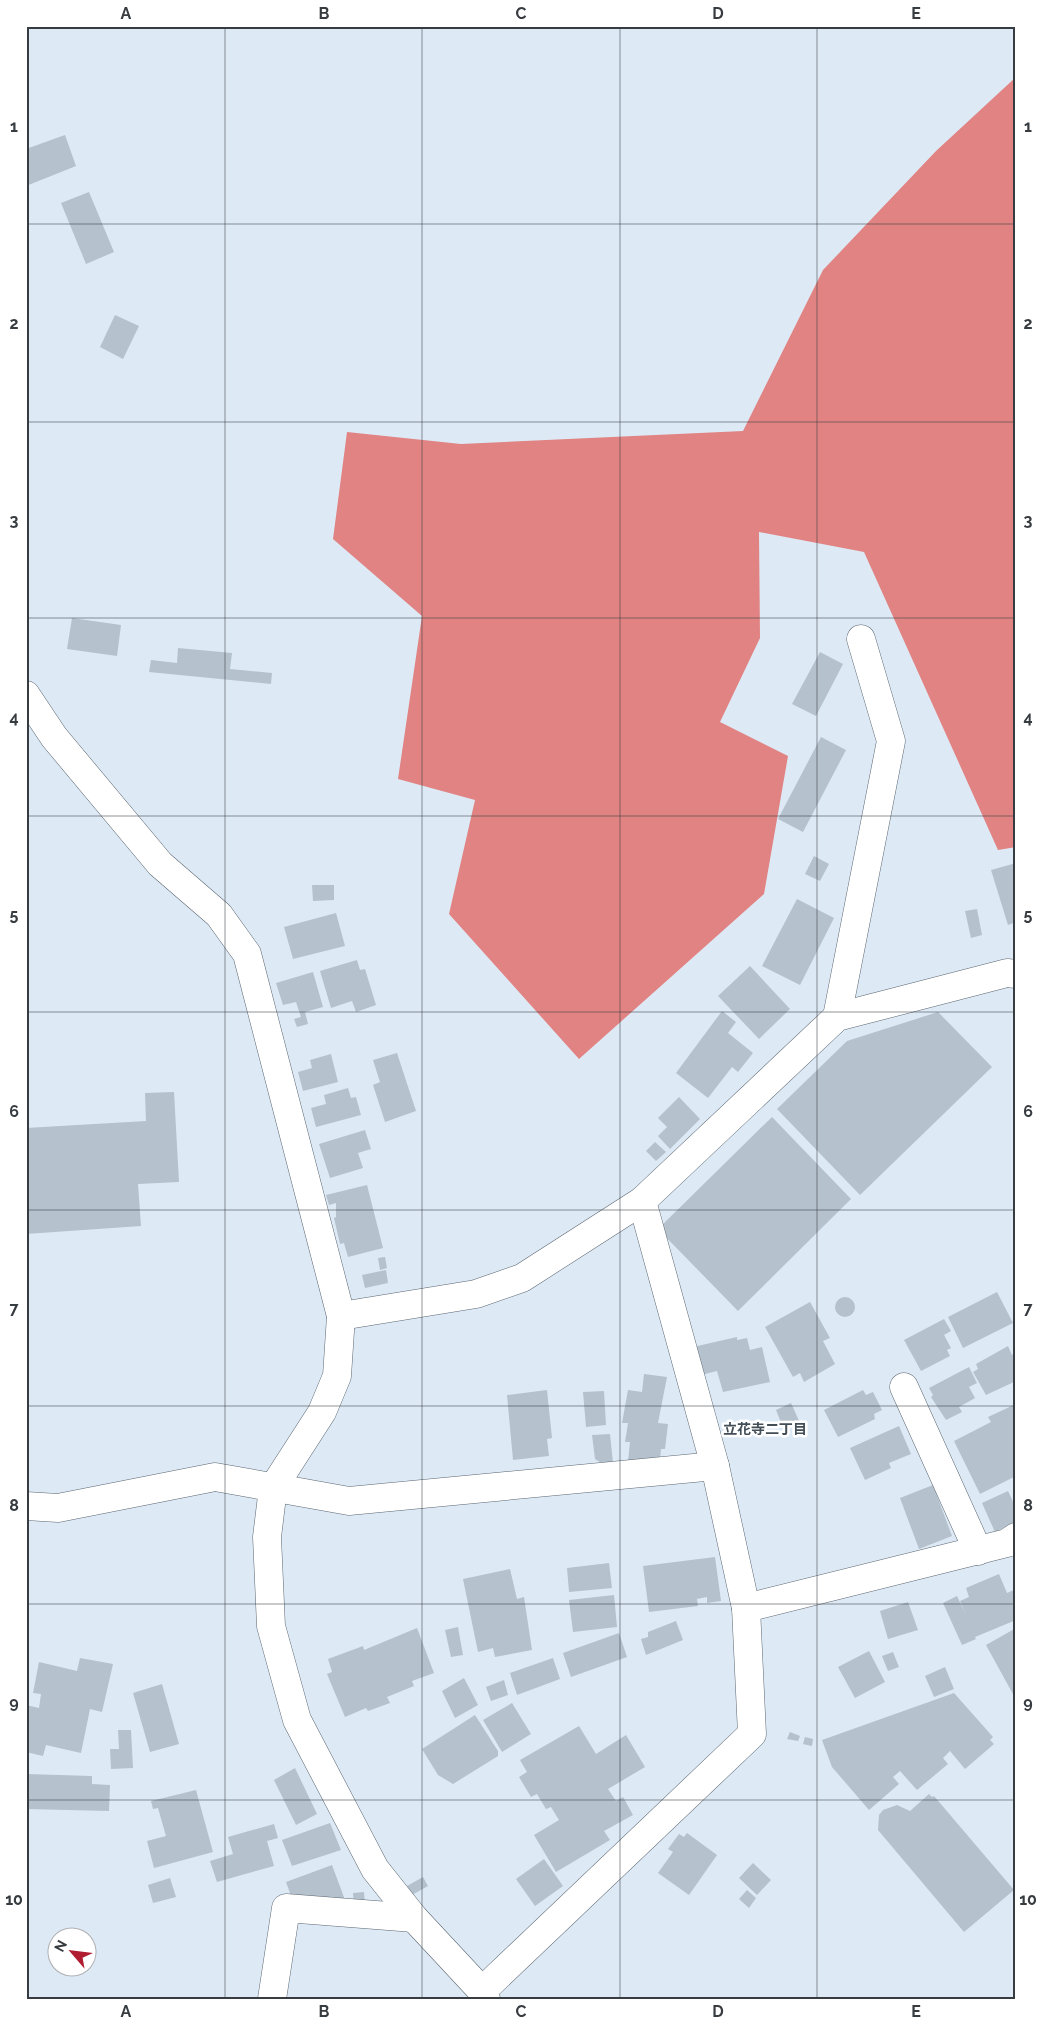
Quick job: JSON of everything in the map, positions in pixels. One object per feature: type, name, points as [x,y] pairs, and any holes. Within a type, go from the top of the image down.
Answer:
[{"type":"street","points":[[837,1017],[891,741],[861,640]]},
{"type":"street","points":[[26,695],[54,737],[160,864],[219,915],[247,954],[341,1316],[336,1376],[322,1412],[273,1488],[267,1537],[271,1626],[297,1720],[375,1869],[414,1918],[484,1995],[752,1734],[746,1608],[715,1466],[642,1201]]},
{"type":"street","points":[[341,1316],[476,1294],[522,1278],[642,1201],[837,1017],[1007,973],[1016,974]]},
{"type":"street","points":[[904,1387],[978,1551]]},
{"type":"street","points":[[26,1506],[58,1508],[215,1477],[349,1501],[715,1466]]},
{"type":"street","points":[[746,1608],[1007,1544],[1016,1537]]},
{"type":"street","points":[[272,1999],[286,1908],[414,1918]]},
{"type":"shaded area","points":[[1016,77],[1016,847],[998,850],[864,552],[759,532],[760,638],[720,722],[788,756],[764,894],[579,1059],[449,914],[475,800],[398,779],[422,616],[333,539],[347,432],[461,444],[743,431],[823,270],[936,151]]},
{"type":"building","points":[[65,135],[76,166],[26,186],[26,149]]},
{"type":"building","points":[[89,192],[114,252],[86,264],[61,203]]},
{"type":"building","points":[[115,315],[139,326],[123,359],[100,347]]},
{"type":"building","points":[[72,618],[121,625],[117,656],[67,649]]},
{"type":"building","points":[[178,648],[232,653],[230,669],[272,673],[271,684],[149,672],[151,660],[177,663]]},
{"type":"building","points":[[820,652],[843,664],[816,716],[792,704]]},
{"type":"building","points":[[821,737],[846,750],[803,832],[778,819]]},
{"type":"building","points":[[814,856],[829,864],[820,881],[805,874]]},
{"type":"building","points":[[1016,863],[1016,922],[1008,925],[991,870]]},
{"type":"building","points":[[312,885],[334,885],[334,900],[313,901]]},
{"type":"building","points":[[797,899],[834,918],[800,985],[762,966]]},
{"type":"building","points":[[977,909],[982,935],[971,938],[965,911]]},
{"type":"building","points":[[336,913],[345,946],[293,959],[284,927]]},
{"type":"building","points":[[357,960],[360,970],[365,969],[376,1005],[356,1012],[352,1001],[331,1008],[320,971]]},
{"type":"building","points":[[750,966],[790,1009],[759,1039],[718,996]]},
{"type":"building","points":[[313,972],[323,1007],[305,1012],[308,1024],[297,1027],[294,1019],[301,1017],[296,1002],[283,1005],[276,983]]},
{"type":"building","points":[[722,1011],[736,1022],[728,1033],[753,1053],[738,1072],[732,1067],[708,1098],[676,1073]]},
{"type":"building","points":[[938,1012],[992,1067],[860,1195],[777,1109],[847,1041]]},
{"type":"building","points":[[397,1053],[416,1111],[385,1122],[373,1085],[380,1082],[373,1060]]},
{"type":"building","points":[[331,1054],[338,1082],[303,1091],[298,1072],[312,1068],[310,1060]]},
{"type":"building","points":[[348,1088],[351,1098],[356,1097],[361,1115],[316,1127],[311,1108],[326,1104],[324,1095]]},
{"type":"building","points":[[174,1092],[179,1182],[138,1184],[141,1226],[26,1234],[26,1128],[146,1121],[145,1093]]},
{"type":"building","points":[[679,1097],[700,1119],[670,1149],[658,1136],[667,1127],[658,1118]]},
{"type":"building","points":[[772,1117],[851,1199],[738,1311],[658,1229]]},
{"type":"building","points":[[365,1130],[371,1149],[358,1153],[363,1168],[330,1178],[319,1144]]},
{"type":"building","points":[[655,1142],[666,1152],[656,1161],[646,1151]]},
{"type":"building","points":[[367,1185],[383,1248],[348,1257],[344,1243],[340,1244],[334,1218],[336,1217],[336,1203],[329,1205],[326,1195]]},
{"type":"building","points":[[385,1257],[387,1268],[380,1270],[378,1258]]},
{"type":"building","points":[[386,1270],[388,1283],[365,1288],[362,1275]]},
{"type":"building","points":[[997,1292],[1013,1323],[963,1348],[948,1317]]},
{"type":"building","points":[[845,1297],[852,1300],[855,1307],[852,1314],[845,1317],[838,1314],[835,1307],[838,1300]]},
{"type":"building","points":[[810,1302],[830,1338],[823,1341],[835,1364],[804,1382],[800,1373],[793,1377],[765,1327]]},
{"type":"building","points":[[944,1319],[951,1331],[944,1335],[951,1348],[947,1350],[950,1356],[921,1371],[904,1340]]},
{"type":"building","points":[[737,1337],[737,1340],[747,1338],[750,1350],[762,1347],[770,1382],[723,1392],[717,1371],[701,1375],[693,1347]]},
{"type":"building","points":[[1008,1346],[1012,1355],[1016,1353],[1016,1381],[986,1395],[973,1372],[978,1369],[976,1364]]},
{"type":"building","points":[[969,1367],[977,1383],[969,1387],[975,1398],[959,1407],[962,1412],[946,1420],[931,1397],[933,1395],[929,1388]]},
{"type":"building","points":[[644,1374],[667,1377],[658,1423],[668,1424],[665,1449],[661,1449],[659,1470],[628,1461],[630,1442],[625,1442],[628,1423],[622,1423],[628,1390],[642,1392]]},
{"type":"building","points":[[547,1390],[552,1438],[547,1439],[549,1456],[513,1460],[507,1395]]},
{"type":"building","points":[[863,1390],[866,1395],[873,1392],[882,1410],[874,1414],[875,1419],[838,1437],[824,1410]]},
{"type":"building","points":[[604,1391],[606,1425],[586,1427],[583,1392]]},
{"type":"building","points":[[791,1403],[800,1423],[784,1430],[776,1410]]},
{"type":"building","points":[[1016,1404],[1016,1476],[980,1494],[954,1441],[991,1422],[988,1417]]},
{"type":"building","points":[[899,1426],[911,1454],[889,1463],[891,1468],[865,1480],[850,1448]]},
{"type":"building","points":[[610,1434],[613,1463],[603,1464],[595,1459],[592,1435]]},
{"type":"building","points":[[933,1485],[952,1536],[919,1549],[900,1498]]},
{"type":"building","points":[[1008,1491],[1016,1508],[1016,1522],[995,1532],[982,1503]]},
{"type":"building","points":[[715,1557],[721,1601],[707,1603],[707,1597],[697,1599],[698,1606],[649,1612],[643,1566]]},
{"type":"building","points":[[609,1563],[612,1588],[569,1592],[567,1568]]},
{"type":"building","points":[[510,1569],[517,1599],[524,1597],[532,1650],[495,1657],[493,1648],[478,1652],[463,1579]]},
{"type":"building","points":[[999,1574],[1007,1593],[1016,1589],[1016,1620],[975,1637],[976,1639],[962,1645],[943,1603],[957,1596],[966,1615],[960,1601],[969,1597],[966,1588]]},
{"type":"building","points":[[614,1595],[617,1627],[573,1632],[569,1600]]},
{"type":"building","points":[[908,1602],[918,1630],[888,1639],[880,1611]]},
{"type":"building","points":[[676,1621],[683,1640],[646,1655],[641,1639],[648,1637],[648,1632]]},
{"type":"building","points":[[458,1627],[463,1655],[451,1657],[445,1630]]},
{"type":"building","points":[[417,1628],[434,1673],[412,1681],[414,1686],[387,1697],[390,1703],[368,1711],[366,1708],[345,1717],[327,1674],[332,1672],[328,1659],[363,1646],[364,1650]]},
{"type":"building","points":[[1016,1628],[1016,1695],[1014,1696],[986,1645]]},
{"type":"building","points":[[619,1633],[627,1657],[571,1677],[563,1653]]},
{"type":"building","points":[[869,1651],[885,1682],[855,1698],[838,1667]]},
{"type":"building","points":[[893,1652],[899,1667],[888,1671],[882,1656]]},
{"type":"building","points":[[80,1658],[113,1664],[102,1712],[90,1709],[81,1753],[46,1745],[43,1756],[26,1752],[26,1705],[39,1708],[41,1694],[33,1693],[39,1662],[77,1671]]},
{"type":"building","points":[[553,1658],[560,1679],[517,1695],[510,1673]]},
{"type":"building","points":[[945,1667],[954,1689],[934,1697],[925,1676]]},
{"type":"building","points":[[464,1678],[478,1705],[455,1718],[442,1691]]},
{"type":"building","points":[[504,1680],[508,1695],[491,1701],[486,1687]]},
{"type":"building","points":[[162,1684],[179,1744],[150,1752],[133,1693]]},
{"type":"building","points":[[954,1693],[993,1737],[990,1740],[994,1744],[965,1769],[950,1751],[943,1758],[948,1764],[917,1790],[900,1771],[893,1777],[899,1784],[869,1810],[832,1767],[822,1740]]},
{"type":"building","points":[[512,1703],[531,1734],[502,1752],[483,1720]]},
{"type":"building","points":[[475,1715],[498,1751],[498,1756],[453,1784],[438,1775],[422,1749]]},
{"type":"building","points":[[579,1726],[596,1754],[626,1735],[645,1767],[608,1789],[616,1801],[623,1797],[633,1815],[604,1831],[610,1840],[556,1872],[534,1835],[559,1820],[551,1807],[546,1809],[537,1794],[531,1797],[519,1777],[527,1772],[520,1760]]},
{"type":"building","points":[[118,1730],[131,1730],[133,1768],[111,1769],[110,1749],[119,1749]]},
{"type":"building","points":[[790,1732],[800,1736],[798,1741],[787,1739]]},
{"type":"building","points":[[805,1737],[813,1739],[812,1746],[803,1744]]},
{"type":"building","points":[[295,1768],[317,1814],[296,1825],[274,1780]]},
{"type":"building","points":[[26,1774],[92,1776],[92,1784],[110,1785],[109,1811],[26,1809]]},
{"type":"building","points":[[196,1790],[213,1852],[154,1868],[147,1841],[166,1836],[158,1808],[153,1809],[151,1801]]},
{"type":"building","points":[[929,1794],[932,1797],[934,1796],[1014,1890],[964,1932],[878,1830],[879,1815],[883,1810],[897,1805],[910,1811]]},
{"type":"building","points":[[330,1823],[341,1850],[292,1866],[282,1840]]},
{"type":"building","points":[[274,1824],[278,1838],[267,1841],[274,1866],[217,1882],[210,1861],[233,1854],[228,1837]]},
{"type":"building","points":[[687,1833],[717,1855],[689,1895],[658,1873],[673,1852],[668,1849],[679,1834],[684,1837]]},
{"type":"building","points":[[544,1859],[563,1886],[535,1906],[516,1879]]},
{"type":"building","points":[[753,1863],[771,1880],[757,1895],[739,1878]]},
{"type":"building","points":[[332,1865],[345,1900],[334,1903],[332,1897],[312,1905],[294,1904],[286,1882]]},
{"type":"building","points":[[423,1877],[428,1886],[412,1895],[407,1886]]},
{"type":"building","points":[[170,1878],[176,1897],[153,1903],[148,1885]]},
{"type":"building","points":[[747,1890],[756,1898],[749,1908],[739,1899]]},
{"type":"building","points":[[364,1892],[365,1905],[354,1906],[353,1893]]},
{"type":"district","name":"立花寺二丁目","points":[[765,1429]]}]
